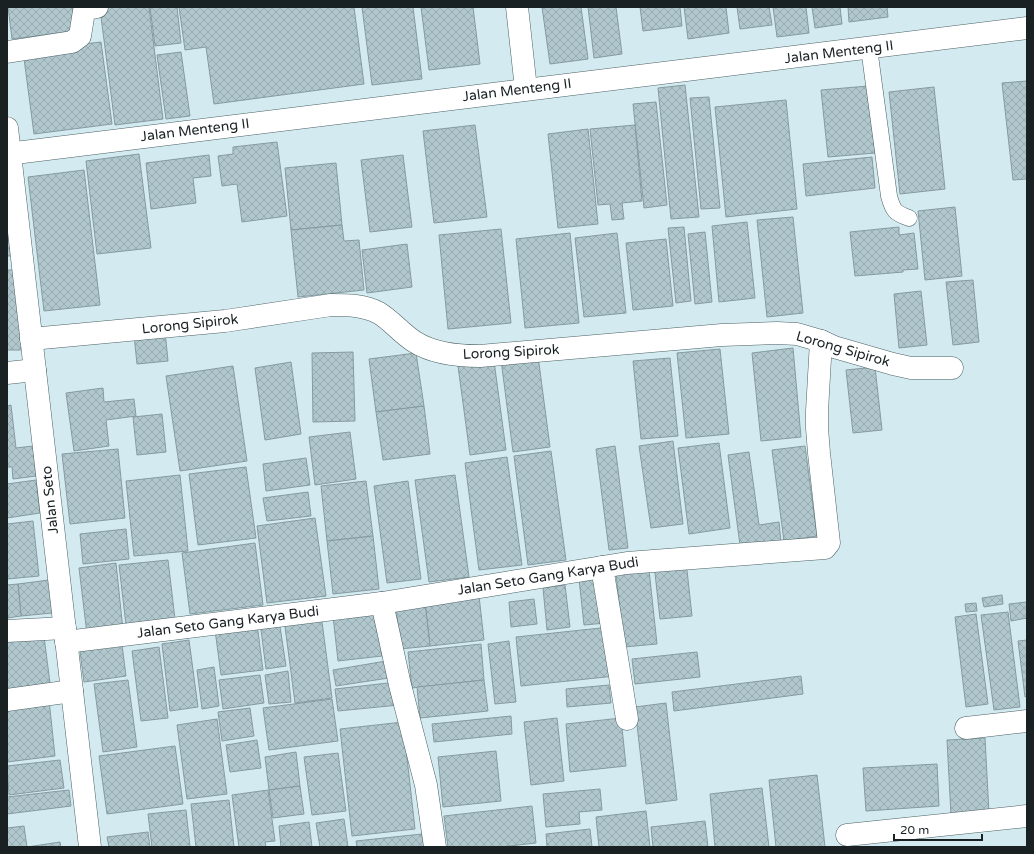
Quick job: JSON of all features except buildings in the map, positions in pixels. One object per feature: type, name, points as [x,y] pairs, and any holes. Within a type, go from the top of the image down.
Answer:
[{"type":"street","points":[[7,52],[72,42],[80,36],[84,11],[87,8],[97,7]]},
{"type":"street","points":[[517,7],[526,89]]},
{"type":"street","name":"Jalan Menteng II","points":[[9,154],[1027,28]]},
{"type":"street","name":"Jalan Seto","points":[[7,128],[90,847]]},
{"type":"street","name":"Lorong Sipirok","points":[[31,340],[225,321],[331,305],[347,305],[366,307],[380,314],[416,343],[440,353],[460,356],[480,356],[722,335],[777,333],[797,334],[821,341],[834,348],[911,368],[952,368]]},
{"type":"street","name":"Jalan Seto Gang Karya Budi","points":[[7,631],[65,635],[382,603],[627,562],[825,548],[829,543],[817,423],[821,341]]},
{"type":"street","points":[[7,373],[35,370]]},
{"type":"street","points":[[602,567],[627,719]]},
{"type":"street","points":[[382,603],[400,685],[426,785],[435,847]]},
{"type":"street","points":[[7,700],[72,691]]},
{"type":"street","points":[[966,728],[1027,721]]},
{"type":"street","points":[[847,834],[1027,816]]},
{"type":"lane","points":[[869,48],[889,196],[892,208],[898,214],[909,218]]}]
